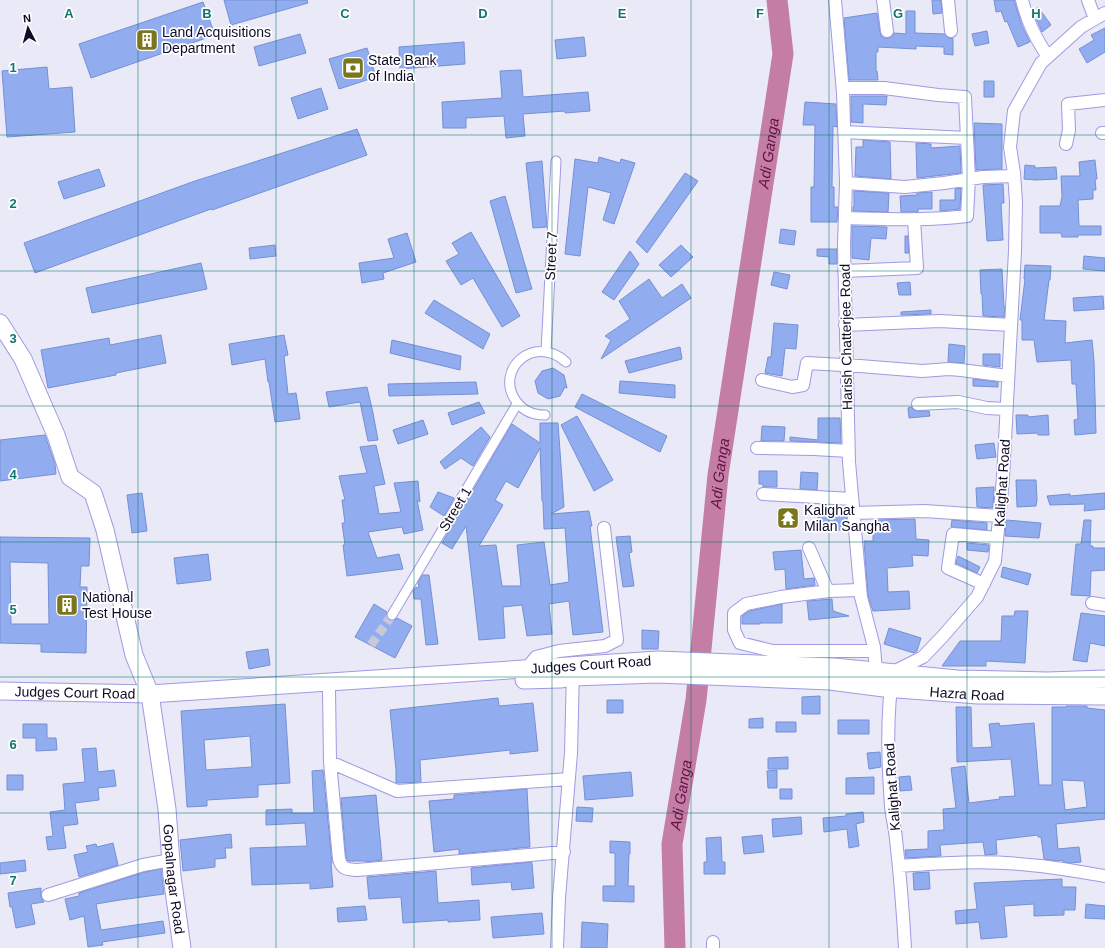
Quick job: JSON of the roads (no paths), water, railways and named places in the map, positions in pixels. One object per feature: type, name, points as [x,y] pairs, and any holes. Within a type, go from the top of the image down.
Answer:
[{"type":"main road","name":"Gopalnagar Road","points":[[0,323],[23,359],[56,435],[70,477],[93,493],[105,530],[134,655],[151,698],[167,810],[171,860],[182,948]]},
{"type":"main road","name":"Judges Court Road","points":[[0,691],[151,698],[349,681],[526,669],[569,674],[657,667],[832,674]]},
{"type":"main road","name":"Hazra Road","points":[[832,674],[876,671],[892,681],[957,679],[1048,681],[1105,679]]},
{"type":"main road","points":[[0,698],[151,698],[569,674]]},
{"type":"main road","name":"Hazra Road","points":[[832,674],[892,681],[978,695],[1105,696]]},
{"type":"street","name":"Harish Chatterjee Road","points":[[835,0],[843,88],[846,183],[844,271],[848,451],[860,590],[874,651],[876,671]]},
{"type":"street","points":[[883,0],[887,31]]},
{"type":"street","points":[[948,0],[951,31]]},
{"type":"street","points":[[1022,0],[1027,19],[1036,39],[1048,57]]},
{"type":"street","points":[[1088,0],[1100,16]]},
{"type":"street","name":"Kalighat Road","points":[[905,948],[904,919],[891,807],[889,732],[892,681],[923,657],[977,597],[995,561],[1003,478],[1015,251],[1016,202],[1010,147],[1014,111],[1041,63],[1081,27],[1100,16]]},
{"type":"street","points":[[843,88],[884,88],[965,97],[969,180],[967,216],[942,219],[845,218]]},
{"type":"street","points":[[1066,144],[1069,130],[1068,104],[1105,100]]},
{"type":"street","points":[[844,132],[967,138]]},
{"type":"street","name":"Street 7","points":[[546,351],[556,161]]},
{"type":"street","points":[[846,183],[905,187],[983,177],[1014,176]]},
{"type":"street","points":[[844,271],[917,268],[914,219]]},
{"type":"street","points":[[845,325],[940,321],[1011,325]]},
{"type":"street","points":[[545,414],[538,415],[530,413],[523,409],[513,398],[510,390],[510,383],[513,368],[524,356],[538,351],[553,353],[560,356],[566,362]]},
{"type":"street","points":[[762,380],[792,387],[803,385],[807,363],[922,371],[949,369],[1008,376]]},
{"type":"street","points":[[918,404],[958,402],[986,408],[1006,409]]},
{"type":"street","name":"Street 1","points":[[392,615],[518,404]]},
{"type":"street","points":[[757,448],[848,451]]},
{"type":"street","points":[[763,494],[852,499]]},
{"type":"street","points":[[853,514],[924,511],[964,515],[999,516]]},
{"type":"street","points":[[526,669],[536,657],[559,651],[605,646],[617,640],[604,528]]},
{"type":"street","points":[[984,584],[948,568],[953,534],[997,538]]},
{"type":"street","points":[[809,548],[829,591]]},
{"type":"street","points":[[860,590],[829,591],[781,597],[746,604],[734,613],[734,630],[740,643],[772,651],[874,651]]},
{"type":"street","points":[[1092,603],[1105,605]]},
{"type":"street","points":[[557,948],[559,898],[569,779],[569,674]]},
{"type":"street","points":[[328,689],[330,762],[339,859],[341,865],[345,869],[357,870],[564,852]]},
{"type":"street","points":[[330,762],[397,791],[569,779]]},
{"type":"street","points":[[48,895],[143,865],[171,860]]},
{"type":"street","points":[[898,866],[961,862],[1030,864],[1105,876]]},
{"type":"waterway","name":"Adi Ganga","points":[[675,948],[672,844],[696,700],[718,475],[783,54],[777,0]]},
{"type":"tunnel","points":[[371,645],[392,615]]},
{"type":"place","name":"Land Acquisitions Department","points":[[147,40]]},
{"type":"place","name":"State Bank of India","points":[[353,68]]},
{"type":"place","name":"Kalighat Milan Sangha","points":[[788,518]]},
{"type":"place","name":"National Test House","points":[[67,605]]}]
